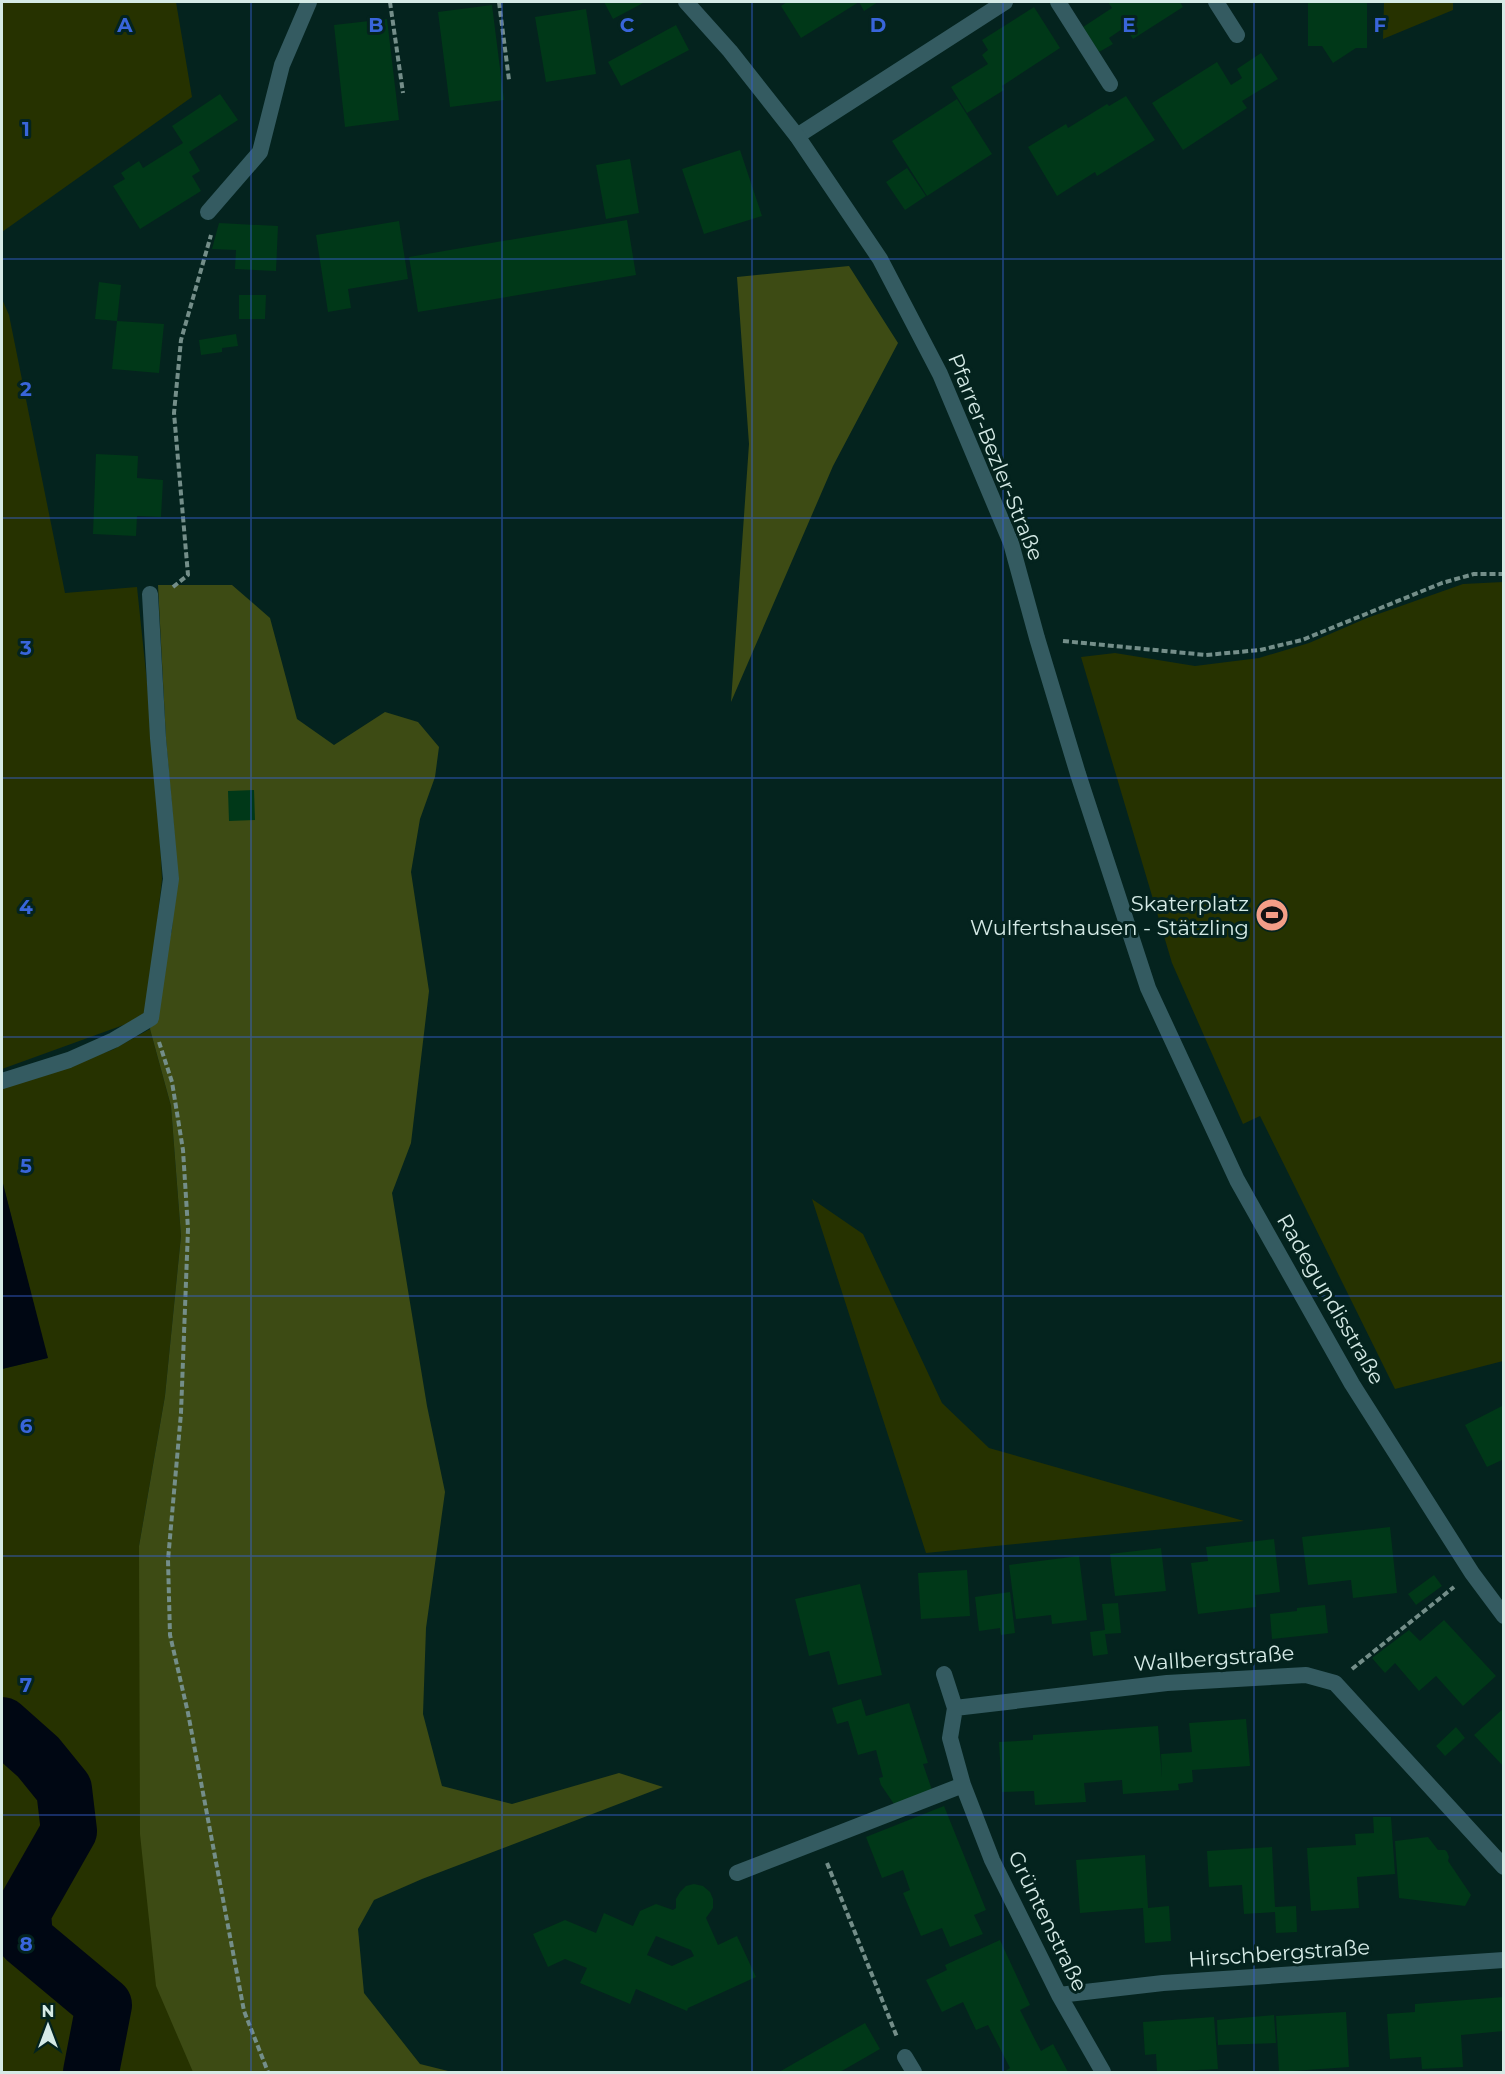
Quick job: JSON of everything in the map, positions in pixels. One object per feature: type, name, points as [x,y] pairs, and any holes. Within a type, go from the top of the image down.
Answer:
[{"type":"street","points":[[211,209],[260,152],[282,65],[309,2]]},
{"type":"street","name":"Pfarrer-Bezler-Straße","points":[[686,2],[730,51],[797,136],[880,259],[940,374],[1011,543],[1036,638],[1148,988]]},
{"type":"street","points":[[797,136],[1005,2]]},
{"type":"street","points":[[1058,2],[1110,84]]},
{"type":"street","points":[[1215,2],[1237,35]]},
{"type":"street","points":[[2,1081],[69,1060],[114,1040],[151,1018],[171,879],[158,738],[150,598]]},
{"type":"street","name":"Radegundisstraße","points":[[1148,988],[1237,1180],[1352,1384],[1472,1574],[1503,1616]]},
{"type":"street","points":[[944,1674],[956,1708]]},
{"type":"street","name":"Wallbergstraße","points":[[956,1708],[1167,1683],[1306,1675],[1335,1683]]},
{"type":"street","points":[[1335,1683],[1503,1867]]},
{"type":"street","name":"Grüntenstraße","points":[[956,1708],[950,1738],[963,1785],[992,1860],[1059,1995],[1103,2073]]},
{"type":"street","points":[[737,1874],[963,1785]]},
{"type":"street","name":"Hirschbergstraße","points":[[1059,1995],[1163,1983],[1503,1960]]},
{"type":"street","points":[[905,2057],[914,2073]]},
{"type":"path","points":[[390,2],[403,93]]},
{"type":"path","points":[[499,2],[509,80]]},
{"type":"path","points":[[150,598],[189,575],[174,413],[181,340],[216,216],[211,209]]},
{"type":"path","points":[[1036,638],[1206,655],[1260,650],[1302,640],[1442,583],[1474,574],[1503,574]]},
{"type":"path","points":[[151,1018],[172,1082],[183,1150],[189,1229],[181,1413],[168,1560],[170,1635],[188,1713],[244,2011],[268,2073]]},
{"type":"path","points":[[1335,1683],[1419,1613],[1472,1574]]},
{"type":"path","points":[[819,1842],[905,2057]]},
{"type":"green space","points":[[2,2],[176,2],[192,97],[2,232]]},
{"type":"green space","points":[[1384,2],[1453,2],[1453,10],[1383,39]]},
{"type":"green space","points":[[849,266],[898,343],[833,466],[731,702],[749,444],[737,277]]},
{"type":"green space","points":[[2,299],[9,315],[65,593],[137,587],[156,768],[162,879],[147,1014],[129,1023],[2,1069]]},
{"type":"green space","points":[[1503,582],[1503,1361],[1395,1389],[1260,1116],[1243,1124],[1172,963],[1081,657],[1115,653],[1195,666],[1259,658],[1309,643],[1367,618],[1463,584]]},
{"type":"green space","points":[[158,585],[232,585],[270,618],[297,719],[334,745],[385,712],[418,722],[439,747],[435,777],[420,819],[411,872],[429,991],[411,1143],[392,1193],[427,1406],[445,1492],[426,1628],[423,1714],[442,1786],[512,1804],[619,1773],[663,1787],[422,1879],[374,1900],[358,1929],[364,1993],[420,2064],[452,2072],[193,2072],[156,1986],[140,1834],[139,1546],[165,1396],[181,1236],[171,1106],[150,1029],[172,929],[176,855],[166,739]]},
{"type":"green space","points":[[150,1029],[171,1106],[181,1236],[165,1396],[139,1546],[195,2072],[2,2072],[2,1369],[47,1358],[2,1180],[2,1087],[112,1050]]},
{"type":"green space","points":[[812,1199],[863,1234],[942,1403],[989,1448],[1244,1521],[926,1553]]},
{"type":"shaded area","points":[[2,1180],[48,1358],[2,1369]]},
{"type":"building","points":[[604,2],[645,2],[613,19]]},
{"type":"building","points":[[787,2],[859,2],[801,38],[781,6]]},
{"type":"building","points":[[859,2],[878,2],[864,11]]},
{"type":"building","points":[[1108,2],[1180,2],[1183,7],[1133,39],[1125,27],[1109,38],[1113,44],[1099,52],[1083,27],[1112,8]]},
{"type":"building","points":[[1308,2],[1367,2],[1367,48],[1356,48],[1333,63],[1322,46],[1308,46]]},
{"type":"building","points":[[492,5],[504,100],[450,107],[438,12]]},
{"type":"building","points":[[1034,7],[1060,48],[1002,86],[1004,90],[967,113],[951,87],[988,64],[982,55],[988,50],[982,40]]},
{"type":"building","points":[[586,9],[596,74],[546,82],[535,17]]},
{"type":"building","points":[[387,19],[399,120],[345,127],[334,25]]},
{"type":"building","points":[[676,25],[689,50],[621,86],[608,62]]},
{"type":"building","points":[[1261,53],[1278,79],[1242,101],[1247,108],[1183,150],[1152,103],[1217,62],[1231,85],[1242,78],[1237,69]]},
{"type":"building","points":[[220,94],[238,120],[189,152],[200,171],[192,176],[201,191],[140,229],[113,186],[125,179],[121,173],[139,161],[143,168],[183,143],[172,126]]},
{"type":"building","points":[[1126,96],[1155,140],[1097,176],[1095,172],[1057,196],[1028,147],[1066,124],[1068,128],[1107,104],[1109,106]]},
{"type":"building","points":[[957,99],[992,154],[927,196],[892,141]]},
{"type":"building","points":[[740,150],[762,216],[704,234],[682,169]]},
{"type":"building","points":[[630,159],[639,213],[606,219],[596,165]]},
{"type":"building","points":[[907,168],[926,196],[905,210],[886,182]]},
{"type":"building","points":[[627,220],[636,275],[418,312],[409,257]]},
{"type":"building","points":[[399,221],[408,279],[348,289],[351,308],[328,312],[316,235]]},
{"type":"building","points":[[219,223],[278,226],[276,271],[235,269],[236,250],[212,249]]},
{"type":"building","points":[[99,282],[121,285],[117,321],[95,319]]},
{"type":"building","points":[[239,295],[266,295],[265,319],[239,319]]},
{"type":"building","points":[[117,321],[164,324],[159,373],[112,369]]},
{"type":"building","points":[[236,334],[238,346],[222,348],[222,352],[201,355],[199,340]]},
{"type":"building","points":[[96,454],[138,456],[137,478],[163,480],[161,517],[137,516],[136,536],[93,534]]},
{"type":"building","points":[[254,790],[255,820],[229,821],[228,791]]},
{"type":"building","points":[[1504,1405],[1504,1459],[1487,1467],[1465,1425]]},
{"type":"building","points":[[1390,1527],[1397,1593],[1353,1598],[1351,1580],[1308,1585],[1302,1537]]},
{"type":"building","points":[[1274,1539],[1280,1592],[1255,1595],[1256,1607],[1198,1614],[1191,1563],[1208,1561],[1206,1547]]},
{"type":"building","points":[[1161,1548],[1166,1591],[1115,1596],[1110,1554]]},
{"type":"building","points":[[1079,1556],[1087,1620],[1052,1624],[1051,1615],[1016,1619],[1009,1565]]},
{"type":"building","points":[[967,1570],[970,1616],[921,1619],[918,1573]]},
{"type":"building","points":[[1434,1575],[1442,1586],[1416,1605],[1408,1594]]},
{"type":"building","points":[[860,1584],[882,1675],[838,1685],[829,1651],[809,1656],[795,1599]]},
{"type":"building","points":[[1010,1592],[1015,1633],[1001,1635],[1000,1628],[979,1631],[975,1597]]},
{"type":"building","points":[[1118,1603],[1121,1633],[1105,1634],[1108,1654],[1093,1656],[1090,1632],[1105,1630],[1102,1604]]},
{"type":"building","points":[[1325,1605],[1328,1633],[1272,1639],[1270,1614]]},
{"type":"building","points":[[1444,1620],[1496,1676],[1463,1706],[1436,1676],[1419,1691],[1395,1663],[1385,1673],[1372,1658],[1409,1630],[1420,1641]]},
{"type":"building","points":[[861,1699],[866,1716],[909,1703],[928,1763],[923,1764],[932,1790],[894,1804],[881,1785],[879,1778],[883,1777],[876,1750],[858,1755],[848,1721],[837,1724],[832,1708]]},
{"type":"building","points":[[1504,1708],[1504,1767],[1474,1735]]},
{"type":"building","points":[[1246,1719],[1250,1766],[1192,1770],[1193,1782],[1178,1784],[1179,1790],[1123,1794],[1122,1780],[1084,1783],[1086,1802],[1035,1805],[1034,1791],[1002,1792],[999,1742],[1033,1740],[1033,1735],[1158,1726],[1162,1778],[1161,1754],[1192,1752],[1189,1723]]},
{"type":"building","points":[[1456,1727],[1465,1738],[1445,1756],[1436,1746]]},
{"type":"building","points":[[944,1806],[986,1910],[974,1915],[983,1934],[950,1947],[942,1928],[921,1936],[903,1893],[910,1890],[903,1870],[882,1878],[866,1837]]},
{"type":"building","points":[[1373,1817],[1391,1817],[1395,1874],[1357,1877],[1359,1908],[1311,1911],[1307,1848],[1356,1845],[1355,1834],[1374,1833]]},
{"type":"building","points":[[1428,1837],[1438,1850],[1447,1852],[1448,1861],[1471,1895],[1465,1906],[1399,1898],[1395,1841]]},
{"type":"building","points":[[1272,1847],[1275,1907],[1296,1906],[1297,1932],[1276,1933],[1275,1912],[1244,1914],[1242,1885],[1209,1887],[1207,1851]]},
{"type":"building","points":[[1145,1855],[1148,1908],[1169,1906],[1171,1941],[1145,1943],[1143,1908],[1080,1913],[1076,1860]]},
{"type":"building","points":[[694,1884],[703,1886],[710,1892],[713,1908],[706,1918],[718,1945],[737,1936],[756,1977],[688,2008],[687,2011],[636,1989],[630,2004],[580,1983],[587,1968],[565,1959],[548,1967],[533,1934],[565,1920],[596,1933],[604,1913],[633,1926],[640,1911],[656,1904],[673,1910],[676,1908],[676,1899],[686,1886]],"holes":[[[656,1936],[691,1950],[694,1956],[672,1966],[647,1955]]]},
{"type":"building","points":[[1000,1940],[1030,2005],[1020,2010],[1032,2034],[1041,2051],[1053,2044],[1068,2072],[1004,2072],[1010,2068],[988,2025],[976,2030],[963,2002],[942,2012],[926,1980],[947,1970],[945,1965]]},
{"type":"building","points":[[1504,1997],[1504,2031],[1461,2035],[1463,2067],[1422,2069],[1421,2057],[1390,2059],[1387,2014],[1415,2012],[1415,2004]]},
{"type":"building","points":[[1346,2012],[1349,2067],[1279,2072],[1276,2016]]},
{"type":"building","points":[[1274,2015],[1276,2043],[1218,2045],[1217,2020]]},
{"type":"building","points":[[1214,2017],[1218,2069],[1157,2072],[1156,2054],[1145,2055],[1143,2022]]},
{"type":"building","points":[[865,2023],[880,2049],[840,2072],[779,2072]]},
{"type":"waterway","points":[[2,1725],[38,1757],[64,1789],[69,1831],[23,1912],[25,1939],[104,2005],[91,2072]]},
{"type":"place","name":"Skaterplatz Wulfertshausen - Stätzling","points":[[1272,915]]}]
